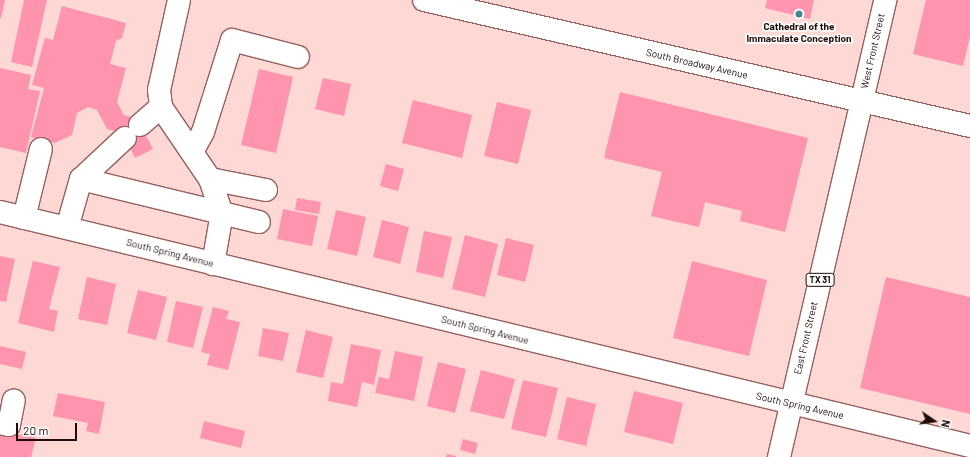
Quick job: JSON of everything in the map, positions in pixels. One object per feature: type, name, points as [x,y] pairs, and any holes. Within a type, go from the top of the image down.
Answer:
[{"type":"main road","points":[[179,0],[159,90],[161,107],[210,179],[222,213],[213,264]]},
{"type":"main road","name":"South Broadway Avenue","points":[[424,0],[970,126]]},
{"type":"main road","name":"West Front Street","points":[[861,102],[885,0]]},
{"type":"main road","points":[[192,152],[203,132],[232,40],[298,57]]},
{"type":"main road","name":"East Front Street","points":[[779,457],[861,102]]},
{"type":"main road","points":[[66,228],[81,179],[161,107]]},
{"type":"main road","points":[[24,218],[41,149]]},
{"type":"main road","points":[[81,179],[259,222]]},
{"type":"main road","points":[[210,179],[266,190]]},
{"type":"main road","name":"South Spring Avenue","points":[[0,212],[970,446]]},
{"type":"main road","points":[[0,423],[8,425],[14,400]]},
{"type":"building","points":[[0,0],[5,0],[1,18],[0,18]]},
{"type":"building","points":[[24,0],[47,0],[32,67],[11,62]]},
{"type":"building","name":"Cathedral of the Immaculate Conception","points":[[767,0],[814,0],[810,19],[765,8]]},
{"type":"building","points":[[926,0],[970,0],[970,36],[963,66],[913,54]]},
{"type":"building","points":[[62,6],[126,23],[122,38],[116,41],[110,64],[126,68],[117,102],[124,115],[137,119],[153,149],[135,158],[123,133],[107,129],[97,110],[88,107],[77,113],[72,135],[55,143],[31,137],[44,88],[32,85],[45,38],[53,40]]},
{"type":"building","points":[[0,68],[31,75],[28,89],[40,91],[26,153],[0,147]]},
{"type":"building","points":[[259,69],[293,77],[276,153],[241,145]]},
{"type":"building","points":[[323,78],[351,84],[344,116],[315,109]]},
{"type":"building","points":[[620,92],[808,138],[785,232],[740,221],[742,211],[705,202],[699,227],[651,216],[662,172],[604,158]]},
{"type":"building","points":[[413,100],[472,115],[462,158],[402,143]]},
{"type":"building","points":[[497,102],[531,110],[518,164],[484,156]]},
{"type":"building","points":[[386,164],[404,169],[398,191],[380,186]]},
{"type":"building","points":[[297,198],[321,202],[319,214],[295,210]]},
{"type":"building","points":[[283,209],[318,216],[312,246],[277,239]]},
{"type":"building","points":[[336,210],[366,217],[357,256],[327,249]]},
{"type":"building","points":[[382,220],[409,227],[400,264],[373,257]]},
{"type":"building","points":[[424,231],[452,237],[443,278],[416,272]]},
{"type":"building","points":[[465,235],[498,244],[485,297],[452,289]]},
{"type":"building","points":[[506,238],[534,245],[525,282],[497,275]]},
{"type":"building","points":[[0,256],[15,259],[6,302],[0,301]]},
{"type":"building","points":[[33,261],[60,267],[49,309],[58,311],[54,332],[18,323]]},
{"type":"building","points":[[692,261],[767,280],[749,356],[673,338]]},
{"type":"building","points":[[87,277],[116,284],[107,325],[78,319]]},
{"type":"building","points":[[886,277],[970,297],[970,414],[860,388]]},
{"type":"building","points":[[138,290],[167,297],[156,340],[127,333]]},
{"type":"building","points":[[176,301],[203,307],[193,348],[167,342]]},
{"type":"building","points":[[213,307],[229,311],[226,319],[240,322],[228,370],[207,365],[210,354],[201,352]]},
{"type":"building","points":[[263,328],[289,333],[283,361],[258,356]]},
{"type":"building","points":[[306,330],[333,337],[323,378],[296,372]]},
{"type":"building","points":[[351,344],[381,350],[374,385],[362,382],[357,407],[328,401],[331,382],[343,384]]},
{"type":"building","points":[[0,346],[26,352],[22,369],[0,364]]},
{"type":"building","points":[[395,351],[423,357],[414,401],[375,393],[379,377],[389,379]]},
{"type":"building","points":[[438,362],[466,369],[455,413],[427,406]]},
{"type":"building","points":[[481,370],[515,379],[504,419],[470,411]]},
{"type":"building","points":[[523,380],[558,388],[546,437],[511,429]]},
{"type":"building","points":[[634,391],[683,403],[673,444],[624,432]]},
{"type":"building","points":[[58,393],[105,402],[99,434],[86,431],[88,423],[53,416]]},
{"type":"building","points":[[567,397],[596,404],[586,446],[557,439]]},
{"type":"building","points":[[204,421],[245,431],[241,448],[200,438]]},
{"type":"building","points":[[0,430],[36,438],[31,457],[0,457]]},
{"type":"building","points":[[463,439],[478,443],[475,454],[460,450]]},
{"type":"building","points":[[447,454],[456,456],[456,457],[446,457]]},
{"type":"place","name":"Cathedral of the Immaculate Conception","points":[[799,14]]}]
